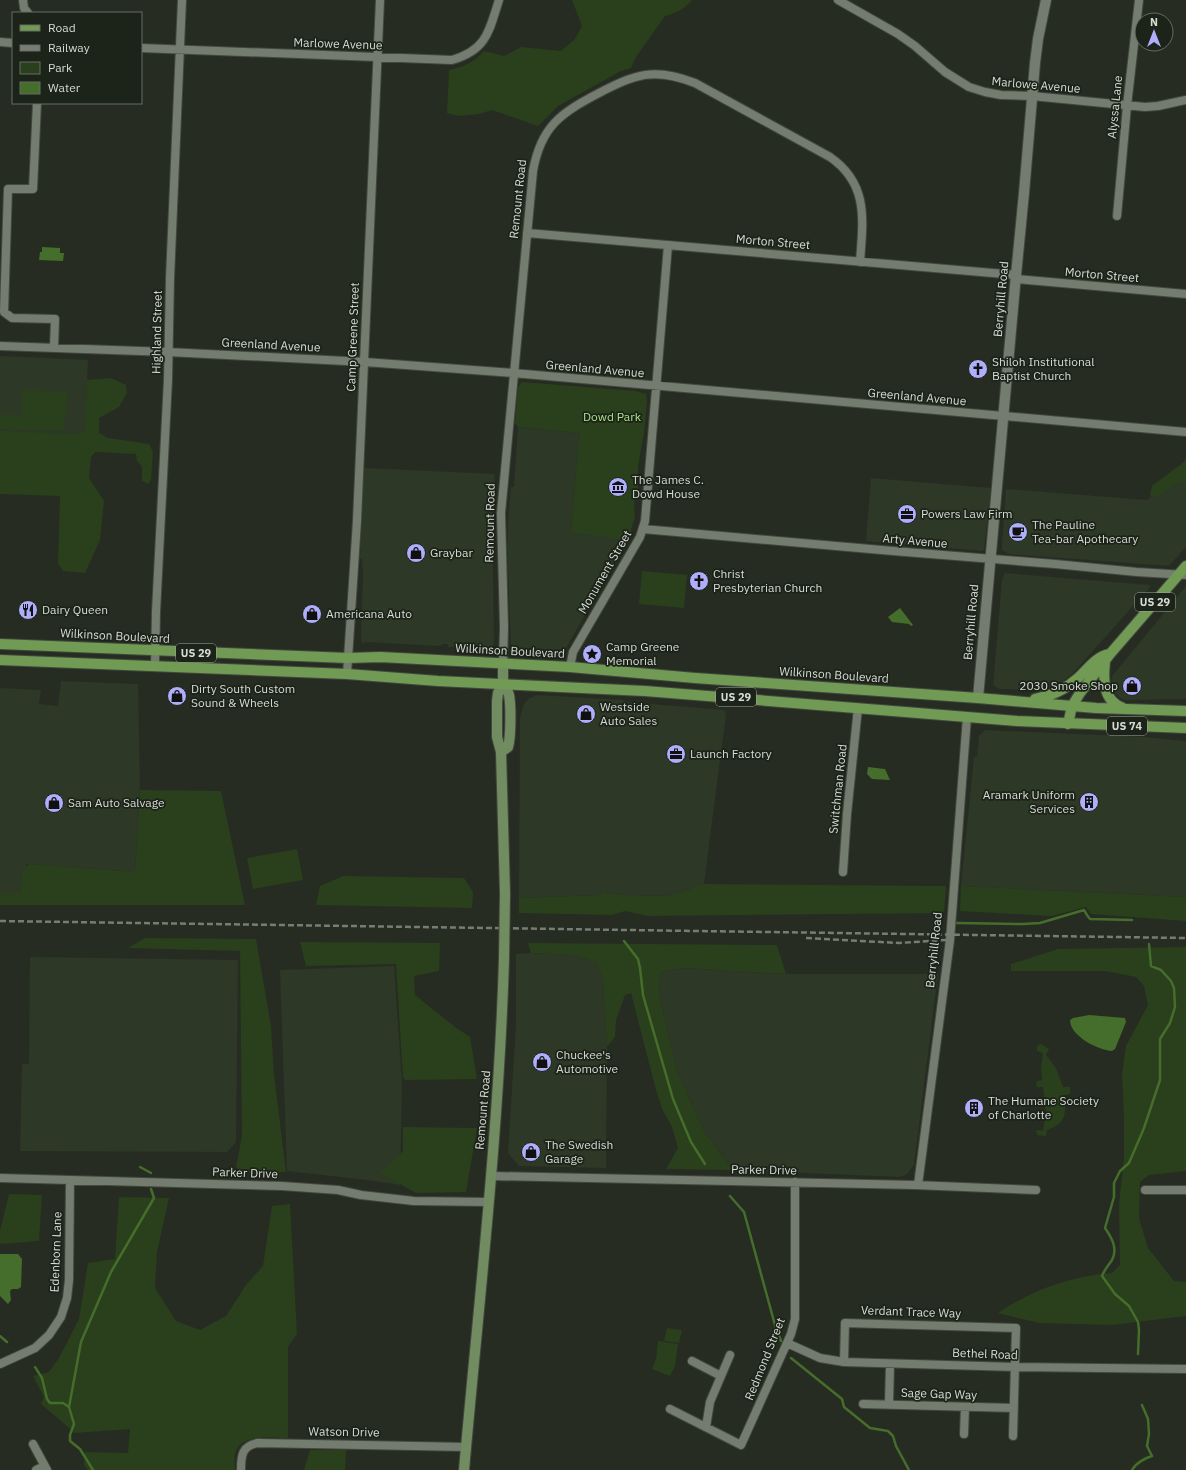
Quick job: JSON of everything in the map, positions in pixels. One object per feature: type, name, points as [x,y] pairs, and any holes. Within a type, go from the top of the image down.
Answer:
[{"type":"main road","name":"US 29","points":[[0,660],[347,674],[438,681],[645,690],[1068,724],[1072,706],[1080,694],[1108,658],[1182,575],[1186,566]]},
{"type":"main road","name":"Wilkinson Boulevard","points":[[0,644],[348,658],[380,657],[570,667],[703,679],[1072,706],[1186,711]]},
{"type":"main road","points":[[1015,701],[1038,699],[1057,692],[1077,679],[1098,658],[1108,658],[1104,682],[1107,694],[1113,702],[1120,707],[1137,710]]},
{"type":"main road","name":"Remount Road","points":[[464,1470],[499,1073],[506,893],[501,752],[497,737],[497,701],[498,693],[503,684],[503,664]]},
{"type":"main road","name":"US 74","points":[[1068,724],[1186,728]]},
{"type":"street","points":[[23,0],[24,8],[27,12]]},
{"type":"street","name":"Highland Street","points":[[155,666],[182,0]]},
{"type":"street","name":"Camp Greene Street","points":[[347,674],[365,362],[380,0]]},
{"type":"street","name":"Marlowe Avenue","points":[[142,48],[447,60],[463,57],[472,52],[484,40],[499,0]]},
{"type":"street","name":"Marlowe Avenue","points":[[838,0],[848,2],[898,34],[915,46],[945,72],[969,87],[985,92],[1001,95],[1032,96],[1127,106],[1158,106],[1186,100]]},
{"type":"street","name":"Berryhill Road","points":[[978,698],[1032,96],[1038,39],[1046,0]]},
{"type":"street","name":"Alyssa Lane","points":[[1117,216],[1139,0]]},
{"type":"street","points":[[0,42],[12,43]]},
{"type":"street","name":"Remount Road","points":[[503,664],[504,627],[501,513],[513,373],[535,156],[544,136],[552,125],[576,105],[622,81],[644,75],[667,75],[695,83],[836,161],[850,176],[857,188],[861,201],[863,217],[860,262]]},
{"type":"street","points":[[37,104],[33,189],[8,189],[4,312],[12,318],[55,319],[54,348]]},
{"type":"street","name":"Morton Street","points":[[527,233],[860,262],[1186,294]]},
{"type":"street","name":"Monument Street","points":[[570,667],[573,652],[643,529],[645,521],[668,245]]},
{"type":"street","name":"Greenland Avenue","points":[[0,346],[168,352],[365,362],[513,373],[1186,432]]},
{"type":"street","name":"Arty Avenue","points":[[643,529],[1182,575]]},
{"type":"street","name":"Switchman Road","points":[[843,872],[846,818],[858,708]]},
{"type":"street","name":"Berryhill Road","points":[[918,1185],[950,940],[968,717]]},
{"type":"street","name":"Parker Drive","points":[[491,1176],[918,1185],[1036,1190]]},
{"type":"street","name":"Parker Drive","points":[[0,1178],[282,1186],[338,1190],[361,1195],[414,1201],[488,1202]]},
{"type":"street","name":"Edenborn Lane","points":[[0,1364],[35,1348],[49,1335],[61,1317],[67,1298],[69,1280],[70,1180]]},
{"type":"street","name":"Redmond Street","points":[[706,1427],[741,1445],[794,1327],[796,1312],[795,1182]]},
{"type":"street","points":[[1145,1190],[1186,1190]]},
{"type":"street","name":"Verdant Trace Way","points":[[844,1362],[845,1322],[1016,1328],[1015,1367]]},
{"type":"street","name":"Bethel Road","points":[[787,1343],[820,1358],[844,1362],[1015,1367],[1186,1369]]},
{"type":"street","points":[[670,1409],[706,1427],[710,1402],[730,1355]]},
{"type":"street","points":[[692,1361],[721,1376]]},
{"type":"street","points":[[889,1404],[890,1364]]},
{"type":"street","points":[[1013,1436],[1015,1367]]},
{"type":"street","name":"Sage Gap Way","points":[[862,1404],[1014,1408]]},
{"type":"street","points":[[964,1434],[965,1406]]},
{"type":"street","name":"Watson Drive","points":[[240,1470],[242,1453],[252,1444],[258,1443],[466,1447]]},
{"type":"street","points":[[33,1444],[45,1468],[36,1470]]},
{"type":"shaded area","points":[[0,356],[88,360],[85,438],[0,434]]},
{"type":"shaded area","points":[[518,427],[579,433],[571,530],[576,534],[627,539],[563,654],[514,651],[511,643],[507,543],[511,487],[514,487]]},
{"type":"shaded area","points":[[364,468],[495,474],[492,512],[494,640],[492,652],[481,648],[448,647],[448,644],[442,644],[441,646],[365,642],[363,644],[361,641],[363,574],[362,559],[360,559]]},
{"type":"shaded area","points":[[1174,475],[1186,485],[1186,547],[1169,566],[1009,554],[1002,550],[1006,489],[1147,500]]},
{"type":"shaded area","points":[[871,478],[991,488],[984,549],[982,551],[866,541]]},
{"type":"shaded area","points":[[1005,573],[1151,586],[1073,673],[1063,681],[1038,691],[999,689],[993,685],[1002,580]]},
{"type":"shaded area","points":[[1186,586],[1186,699],[1126,700],[1120,698],[1112,690],[1111,681],[1113,675]]},
{"type":"shaded area","points":[[61,681],[138,684],[140,790],[135,872],[26,864],[27,866],[22,871],[20,893],[0,893],[0,688],[41,690],[39,704],[58,706]]},
{"type":"shaded area","points":[[537,695],[623,700],[627,702],[724,710],[726,714],[704,884],[671,896],[622,895],[605,892],[600,895],[519,898],[520,717],[524,704],[528,699]]},
{"type":"shaded area","points":[[985,730],[1143,737],[1186,741],[1186,897],[961,886],[974,757],[977,757],[979,736]]},
{"type":"shaded area","points":[[531,953],[576,955],[597,963],[603,981],[607,1047],[606,1168],[519,1166],[508,1153],[516,1025],[516,954]]},
{"type":"shaded area","points":[[30,957],[238,960],[236,1142],[227,1152],[20,1151],[22,1064],[29,1064]]},
{"type":"shaded area","points":[[394,966],[402,1082],[400,1185],[287,1171],[280,970]]},
{"type":"shaded area","points":[[685,968],[786,974],[938,974],[914,1165],[907,1174],[900,1177],[732,1170],[703,1129],[677,1071],[659,995],[660,972]]},
{"type":"green space","points":[[572,0],[692,1],[673,14],[665,16],[636,57],[631,68],[621,71],[558,106],[538,126],[492,110],[479,114],[458,116],[447,113],[449,70],[468,64],[484,51],[504,56],[521,47],[561,51],[575,39],[582,26]]},
{"type":"green space","points":[[111,378],[126,385],[127,393],[119,407],[99,418],[99,433],[108,438],[149,444],[153,452],[151,480],[148,484],[142,481],[142,466],[137,461],[136,454],[95,452],[91,457],[89,478],[104,501],[100,540],[85,573],[63,571],[58,563],[60,496],[0,494],[0,431],[80,434],[84,431],[85,426],[87,380]]},
{"type":"green space","name":"Dowd Park","points":[[522,382],[636,391],[646,394],[647,401],[644,433],[638,466],[638,487],[634,504],[635,517],[631,529],[632,534],[628,540],[576,534],[571,530],[579,433],[518,427],[515,423],[518,388]]},
{"type":"green space","points":[[22,390],[68,392],[64,431],[0,429],[0,415],[22,415]]},
{"type":"green space","points":[[1186,455],[1186,486],[1179,482],[1155,498],[1150,495],[1152,486],[1185,461]]},
{"type":"green space","points":[[642,571],[687,575],[684,608],[639,604]]},
{"type":"green space","points":[[140,790],[221,791],[245,905],[0,905],[0,893],[20,893],[22,871],[29,864],[135,872]]},
{"type":"green space","points":[[297,849],[303,880],[253,889],[247,858]]},
{"type":"green space","points":[[343,876],[464,878],[473,892],[472,908],[316,905],[320,886]]},
{"type":"green space","points":[[704,884],[946,886],[944,913],[648,916],[625,911],[612,915],[519,913],[519,898],[600,895],[604,892],[622,895],[670,896]]},
{"type":"green space","points":[[961,886],[1186,897],[1186,921],[1091,914],[1086,907],[1052,916],[960,911]]},
{"type":"green space","points":[[145,938],[256,939],[271,1026],[274,1074],[286,1172],[243,1173],[236,1167],[242,1136],[240,951],[128,948]]},
{"type":"green space","points":[[300,942],[440,943],[439,971],[414,976],[415,995],[470,1037],[477,1079],[405,1080],[403,1077],[396,964],[306,966]]},
{"type":"green space","points":[[528,943],[777,945],[786,974],[685,968],[660,972],[659,995],[677,1071],[703,1129],[732,1170],[666,1169],[678,1148],[672,1127],[662,1109],[656,1090],[631,993],[625,995],[616,1020],[615,1037],[607,1047],[603,981],[597,963],[576,955],[531,953]]},
{"type":"green space","points":[[1186,947],[1186,1171],[1149,1175],[1140,1182],[1139,1218],[1148,1248],[1174,1281],[1186,1282],[1186,1316],[1112,1325],[1039,1323],[998,1313],[1024,1297],[1038,1291],[1081,1277],[1112,1273],[1120,1265],[1119,1205],[1124,1157],[1122,1074],[1126,1046],[1148,1005],[1144,986],[1136,977],[1105,971],[1011,971],[1011,964],[1058,949]]},
{"type":"green space","points":[[1041,1044],[1049,1049],[1046,1055],[1056,1068],[1063,1087],[1070,1087],[1070,1094],[1064,1095],[1064,1117],[1062,1121],[1047,1130],[1046,1136],[1037,1135],[1036,1131],[1043,1131],[1046,1113],[1043,1087],[1037,1087],[1036,1083],[1037,1081],[1042,1080],[1041,1068],[1043,1053],[1037,1051],[1038,1045]]},
{"type":"green space","points":[[403,1127],[477,1128],[466,1192],[416,1193],[380,1173],[403,1151]]},
{"type":"green space","points":[[9,1194],[42,1195],[39,1241],[0,1244],[0,1231]]},
{"type":"green space","points":[[119,1197],[169,1198],[157,1252],[155,1288],[176,1321],[200,1330],[226,1316],[246,1285],[263,1266],[272,1206],[290,1204],[297,1334],[288,1347],[288,1438],[257,1438],[243,1443],[238,1447],[235,1454],[235,1470],[88,1470],[84,1465],[85,1452],[128,1453],[130,1429],[75,1433],[41,1404],[44,1397],[33,1376],[49,1372],[59,1358],[79,1319],[88,1263],[115,1259]]},
{"type":"green space","points":[[667,1328],[682,1330],[679,1343],[664,1341]]},
{"type":"green space","points":[[658,1341],[678,1344],[675,1366],[670,1376],[652,1369],[656,1359]]},
{"type":"green space","points":[[310,1450],[346,1450],[345,1470],[304,1470]]},
{"type":"water","points":[[42,247],[60,248],[60,253],[64,253],[63,261],[39,260]]},
{"type":"water","points":[[900,608],[913,625],[911,626],[909,624],[892,622],[888,617]]},
{"type":"water","points":[[868,767],[885,769],[890,780],[872,779],[867,774]]},
{"type":"water","points":[[1089,1015],[1125,1018],[1126,1022],[1115,1049],[1112,1051],[1106,1050],[1093,1045],[1080,1037],[1071,1026],[1070,1020],[1073,1018]]},
{"type":"water","points":[[0,1254],[18,1254],[22,1259],[21,1287],[10,1291],[11,1300],[8,1304],[0,1296]]},
{"type":"waterway","points":[[957,923],[1040,923],[1084,910],[1090,919],[1132,920]]},
{"type":"waterway","points":[[624,941],[638,959],[643,995],[673,1099],[691,1142],[705,1164]]},
{"type":"waterway","points":[[1138,1354],[1138,1322],[1129,1306],[1115,1294],[1102,1276],[1114,1256],[1112,1240],[1105,1228],[1114,1197],[1114,1183],[1120,1171],[1129,1163],[1144,1128],[1160,1080],[1160,1039],[1170,1023],[1175,1007],[1174,988],[1171,981],[1161,970],[1151,966],[1149,944]]},
{"type":"waterway","points":[[140,1167],[151,1173]]},
{"type":"waterway","points":[[93,1470],[80,1449],[70,1441],[70,1435],[74,1424],[69,1407],[81,1342],[111,1272],[154,1198],[151,1189]]},
{"type":"waterway","points":[[730,1196],[744,1212],[775,1325],[781,1341]]},
{"type":"waterway","points":[[0,1336],[7,1342]]},
{"type":"waterway","points":[[791,1358],[842,1399],[844,1407],[870,1428],[888,1431],[893,1436],[896,1446],[909,1470]]},
{"type":"waterway","points":[[35,1367],[42,1378],[47,1399],[50,1403],[63,1403],[69,1407]]},
{"type":"waterway","points":[[1132,1470],[1141,1461],[1152,1456],[1147,1446],[1149,1434],[1148,1419],[1142,1405]]},
{"type":"railway","points":[[0,921],[1186,938]]},
{"type":"railway","points":[[806,938],[899,943],[946,940]]},
{"type":"place","name":"Shiloh Institutional Baptist Church","points":[[978,369]]},
{"type":"place","name":"The James C. Dowd House","points":[[618,487]]},
{"type":"place","name":"Powers Law Firm","points":[[907,514]]},
{"type":"place","name":"The Pauline Tea-bar Apothecary","points":[[1018,532]]},
{"type":"place","name":"Graybar","points":[[416,553]]},
{"type":"place","name":"Christ Presbyterian Church","points":[[699,581]]},
{"type":"place","name":"Dairy Queen","points":[[28,610]]},
{"type":"place","name":"Americana Auto","points":[[312,614]]},
{"type":"place","name":"Camp Greene Memorial","points":[[592,654]]},
{"type":"place","name":"2030 Smoke Shop","points":[[1132,686]]},
{"type":"place","name":"Dirty South Custom Sound & Wheels","points":[[177,696]]},
{"type":"place","name":"Westside Auto Sales","points":[[586,714]]},
{"type":"place","name":"Launch Factory","points":[[676,754]]},
{"type":"place","name":"Aramark Uniform Services","points":[[1089,802]]},
{"type":"place","name":"Sam Auto Salvage","points":[[54,803]]},
{"type":"place","name":"Chuckee's Automotive","points":[[542,1062]]},
{"type":"place","name":"The Humane Society of Charlotte","points":[[974,1108]]},
{"type":"place","name":"The Swedish Garage","points":[[531,1152]]}]
